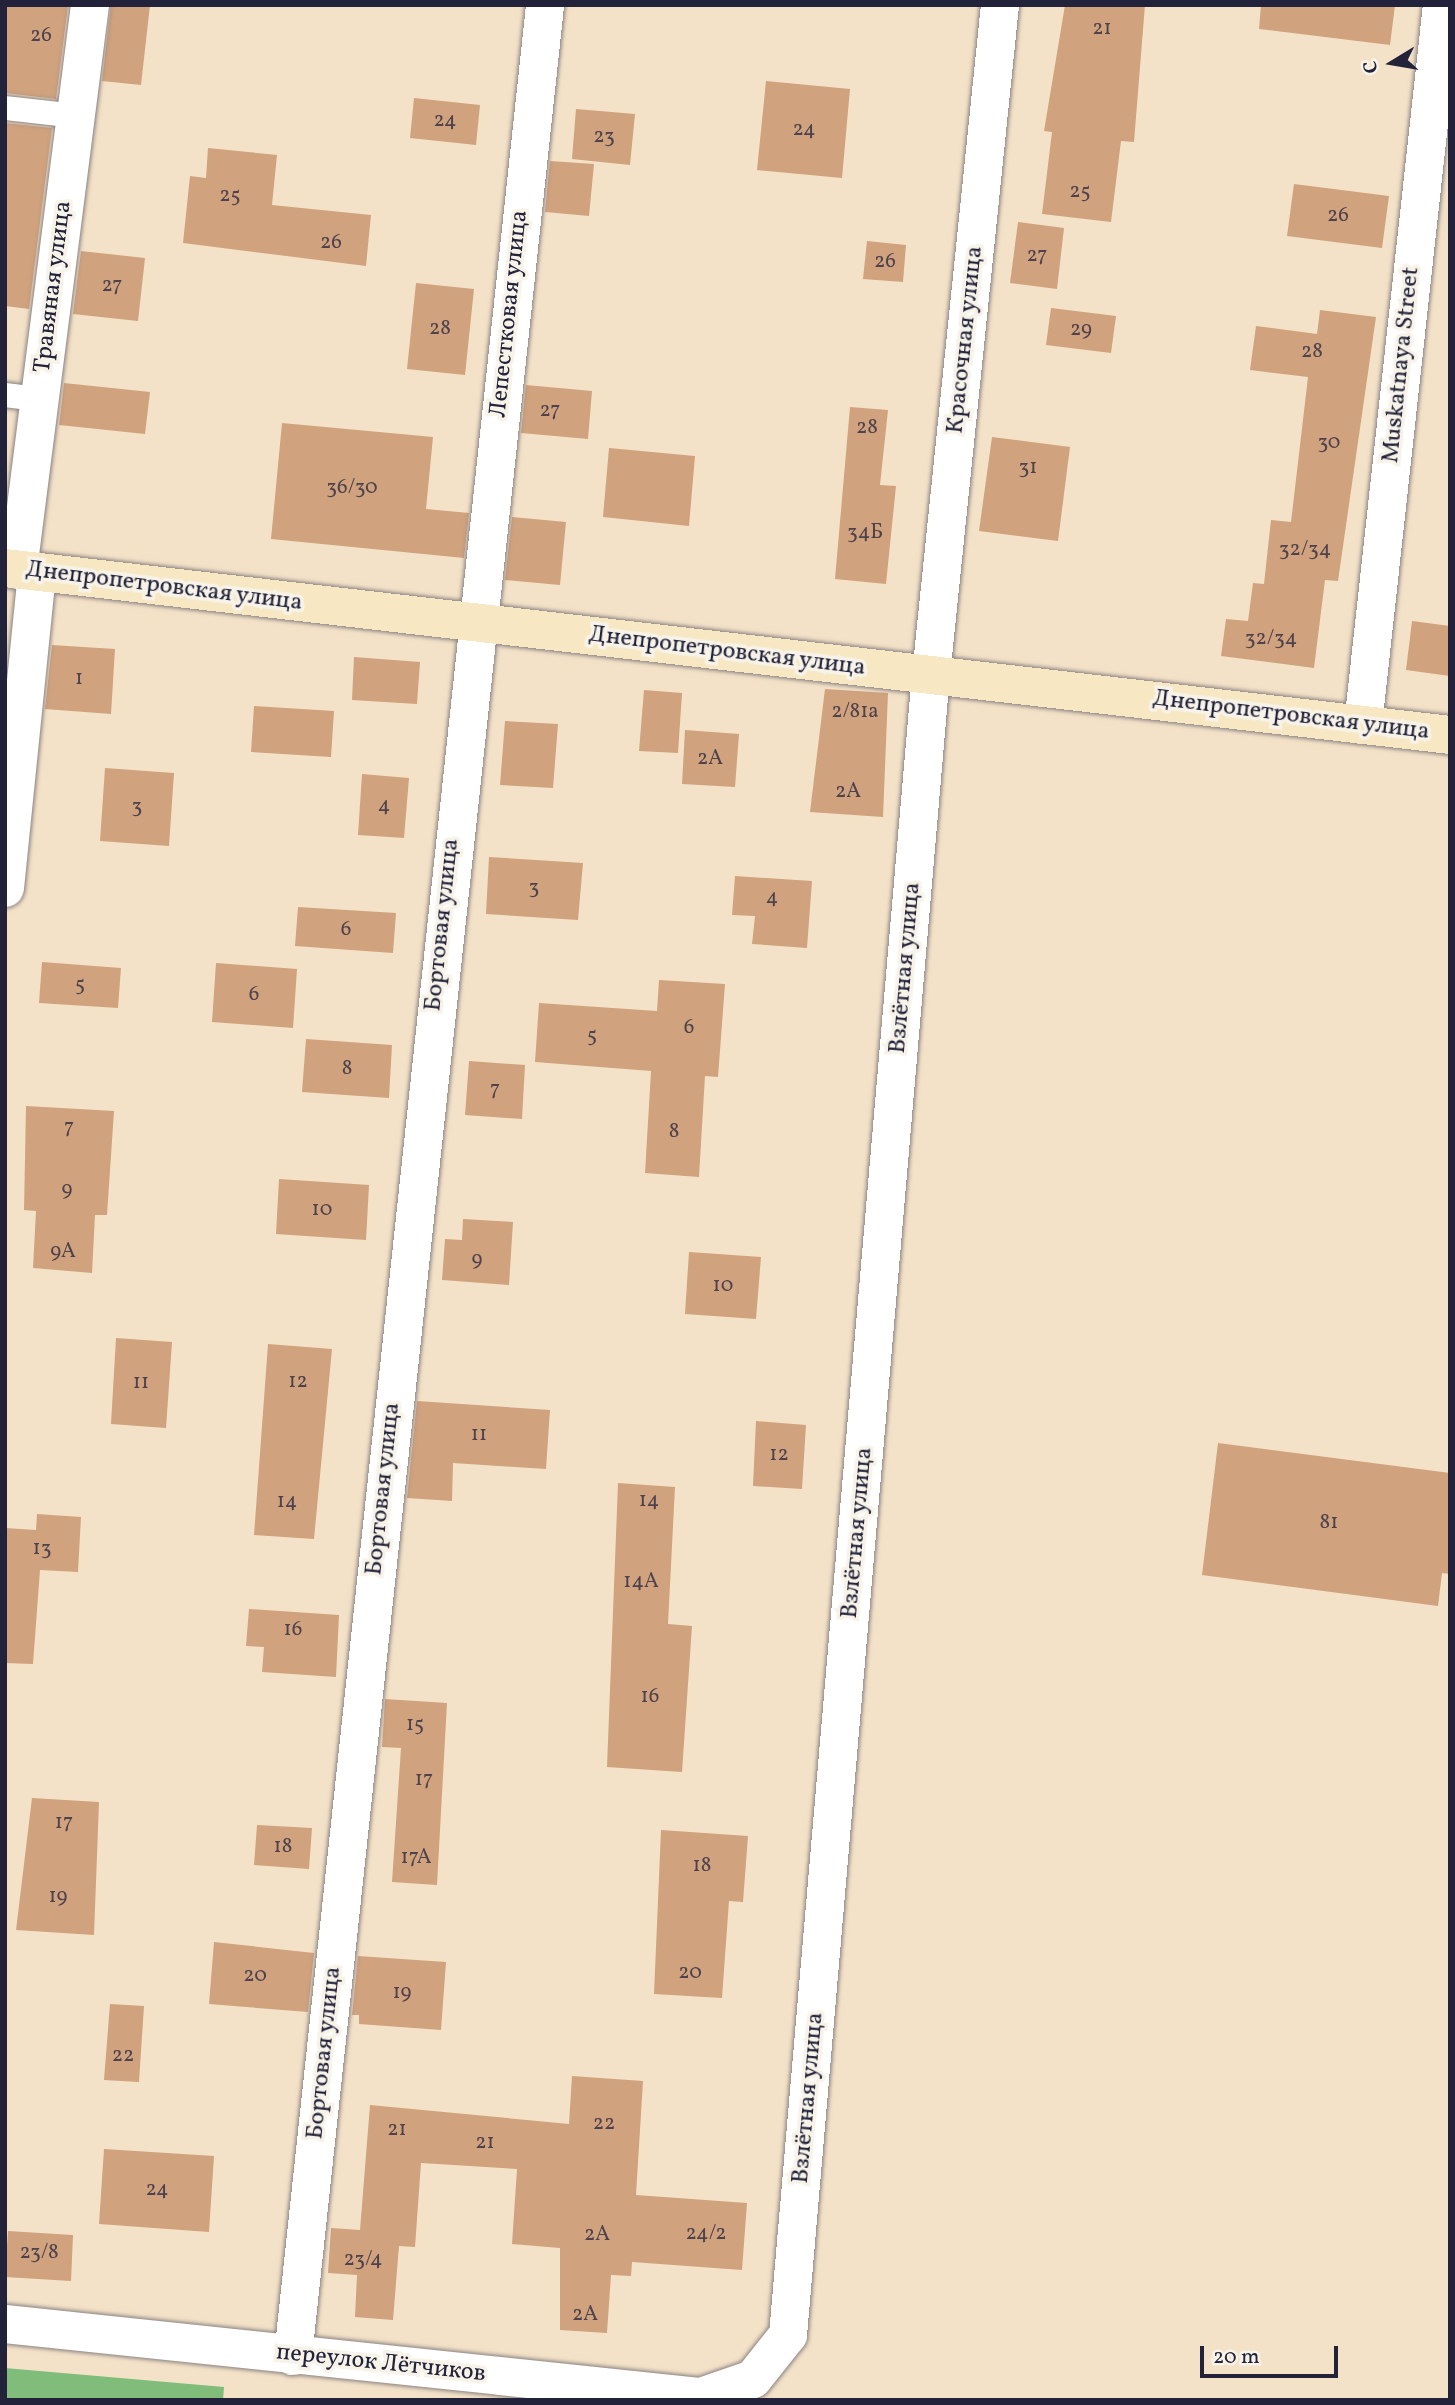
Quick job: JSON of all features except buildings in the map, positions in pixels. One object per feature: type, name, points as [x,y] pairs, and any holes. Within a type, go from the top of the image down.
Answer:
[{"type":"street","name":"Травяная улица","points":[[5,888],[20,570],[22,397],[76,116],[90,5]]},
{"type":"street","name":"Лепестковая улица","points":[[475,622],[545,5]]},
{"type":"street","name":"Красочная улица","points":[[932,675],[1000,5]]},
{"type":"street","name":"Muskatnaya Street","points":[[1363,725],[1442,5]]},
{"type":"street","name":"Днепропетровская улица","points":[[20,570],[1450,735]]},
{"type":"street","name":"Бортовая улица","points":[[293,2356],[475,622]]},
{"type":"street","name":"Взлётная улица","points":[[753,2379],[789,2335],[932,675]]},
{"type":"street","name":"переулок Лётчиков","points":[[5,2324],[701,2397],[753,2379]]},
{"type":"lane","points":[[5,108],[76,116]]},
{"type":"green space","points":[[5,2368],[224,2387],[223,2400],[5,2400]]}]
